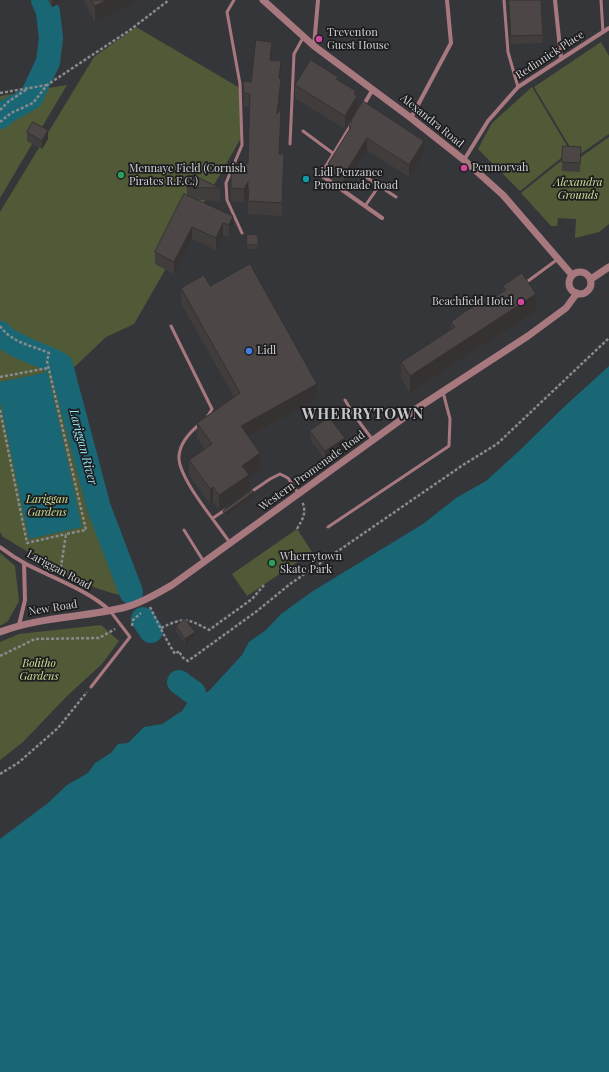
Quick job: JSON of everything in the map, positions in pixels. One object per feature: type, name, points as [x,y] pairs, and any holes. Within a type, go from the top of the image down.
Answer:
[{"type":"street","name":"Alexandra Road","points":[[263,0],[314,46],[373,88],[464,160],[503,195],[572,275]]},
{"type":"street","points":[[314,46],[318,0]]},
{"type":"street","points":[[411,118],[451,43],[447,0]]},
{"type":"street","points":[[555,0],[561,58]]},
{"type":"street","name":"Redinnick Place","points":[[464,160],[488,122],[518,87],[609,28]]},
{"type":"street","points":[[361,108],[373,88]]},
{"type":"street","points":[[353,122],[321,175],[382,218]]},
{"type":"street","points":[[591,279],[609,267]]},
{"type":"street","points":[[578,272],[583,272],[589,275],[591,279],[591,286],[588,291],[583,294],[576,293],[572,290],[569,285],[569,280],[572,275],[578,272]]},
{"type":"street","name":"Western Promenade Road","points":[[110,610],[127,607],[147,599],[172,585],[416,409],[528,336],[566,308],[576,293]]},
{"type":"street","name":"Lariggan Road","points":[[0,547],[24,563],[102,603],[110,610]]},
{"type":"street","points":[[19,624],[25,600],[24,563]]},
{"type":"street","name":"New Road","points":[[0,632],[19,624],[110,610]]},
{"type":"lane","points":[[234,0],[227,12],[240,84],[242,144],[226,184],[227,200],[242,233]]},
{"type":"lane","points":[[504,0],[508,52],[518,87]]},
{"type":"lane","points":[[601,0],[603,32]]},
{"type":"lane","points":[[290,144],[294,54],[304,36]]},
{"type":"lane","points":[[303,132],[334,154]]},
{"type":"lane","points":[[360,173],[396,197]]},
{"type":"lane","points":[[365,206],[379,186]]},
{"type":"lane","points":[[520,287],[558,258]]},
{"type":"lane","points":[[171,326],[212,409],[206,419],[193,429],[182,443],[179,457],[183,476],[230,543]]},
{"type":"lane","points":[[328,527],[449,446],[450,419],[443,392]]},
{"type":"lane","points":[[345,400],[354,415],[373,440]]},
{"type":"lane","points":[[244,496],[280,474],[288,478],[299,494]]},
{"type":"lane","points":[[213,518],[226,510]]},
{"type":"lane","points":[[184,530],[204,562]]},
{"type":"lane","points":[[91,686],[130,637],[110,610]]},
{"type":"path","points":[[0,122],[11,113],[33,103],[47,85],[130,30],[169,0]]},
{"type":"path","points":[[0,93],[47,85]]},
{"type":"path","points":[[0,110],[8,102],[30,88]]},
{"type":"path","points":[[0,326],[4,332],[12,338],[30,347],[49,353],[47,361],[48,368],[86,530],[27,543],[0,410]]},
{"type":"path","points":[[149,607],[162,628],[165,638],[175,654],[179,651],[182,657],[188,661],[257,611],[290,584],[463,465],[497,444],[609,338]]},
{"type":"path","points":[[0,377],[48,368]]},
{"type":"path","points":[[297,529],[304,516],[305,508],[299,494]]},
{"type":"path","points":[[59,580],[66,534]]},
{"type":"path","points":[[162,628],[176,621],[190,620],[209,630],[252,599],[264,585]]},
{"type":"path","points":[[0,656],[35,639],[99,638],[133,620],[144,611]]},
{"type":"path","points":[[130,637],[133,620]]},
{"type":"path","points":[[0,774],[18,763],[58,728],[91,686]]},
{"type":"green space","name":"Mennaye Field (Cornish Pirates R.F.C.)","points":[[136,27],[240,88],[241,138],[134,324],[106,337],[63,378],[96,508],[119,573],[120,595],[105,591],[75,578],[3,537],[0,532],[0,212],[94,57]]},
{"type":"green space","points":[[601,42],[609,56],[609,134],[576,157],[534,87]]},
{"type":"green space","points":[[67,85],[0,198],[0,96]]},
{"type":"green space","points":[[532,87],[570,151],[520,191],[478,149],[492,123]]},
{"type":"green space","name":"Alexandra Grounds","points":[[609,137],[609,224],[599,232],[575,238],[576,219],[558,218],[557,226],[551,226],[521,193],[571,153],[578,159]]},
{"type":"green space","name":"Wherrytown Skate Park","points":[[297,529],[312,552],[247,596],[232,574]]},
{"type":"green space","points":[[0,553],[15,566],[19,601],[8,621],[0,626]]},
{"type":"green space","name":"Bolitho Gardens","points":[[101,625],[119,641],[102,664],[67,696],[23,742],[0,760],[0,642],[19,634]]},
{"type":"water","points":[[609,366],[609,1072],[0,1072],[0,839],[48,803],[67,785],[88,773],[95,763],[111,753],[118,744],[128,743],[144,727],[162,724],[182,711],[194,693],[208,692],[242,655],[249,642],[266,630],[281,614],[313,591],[423,524],[456,498],[486,481]]},
{"type":"water","points":[[48,372],[82,527],[29,539],[0,401],[0,382]]},
{"type":"building","points":[[92,0],[107,0],[95,6]]},
{"type":"building","points":[[509,0],[541,0],[543,35],[511,36]]},
{"type":"building","points":[[256,40],[272,42],[270,60],[281,61],[279,78],[281,79],[277,114],[281,108],[279,154],[284,154],[282,203],[248,201],[248,182],[244,189],[231,188],[232,163],[248,164],[250,94],[244,93],[243,85],[244,81],[251,82]]},
{"type":"building","points":[[311,60],[338,77],[336,79],[356,91],[354,94],[357,96],[345,116],[295,85]]},
{"type":"building","points":[[363,101],[424,141],[409,165],[367,138],[344,175],[328,164],[351,127],[349,126],[352,122],[351,121]]},
{"type":"building","points":[[33,122],[48,130],[42,141],[27,132]]},
{"type":"building","points":[[563,146],[581,147],[580,163],[562,162]]},
{"type":"building","points":[[193,175],[220,188],[187,187]]},
{"type":"building","points":[[184,194],[233,216],[229,225],[223,223],[216,238],[192,227],[174,262],[155,252]]},
{"type":"building","points":[[247,234],[258,235],[258,245],[247,245]]},
{"type":"building","points":[[250,264],[317,384],[241,426],[260,453],[242,466],[249,475],[219,495],[213,487],[210,489],[189,460],[212,444],[197,423],[240,393],[181,288],[204,275],[210,286]]},
{"type":"building","points":[[522,273],[536,294],[410,376],[401,362],[455,327],[451,322],[463,313],[481,302],[483,305],[506,290],[503,286]]},
{"type":"building","points":[[329,417],[345,438],[325,451],[310,431]]},
{"type":"building","points":[[252,490],[254,492],[225,513],[223,511]]},
{"type":"building","points":[[185,619],[195,632],[185,639],[176,626]]},
{"type":"waterway","name":"Lariggan River","points":[[0,117],[9,110],[31,98],[48,62],[51,38],[48,12],[43,0]]},
{"type":"waterway","name":"Lariggan River","points":[[0,333],[5,338],[20,347],[61,365],[99,508],[131,592]]},
{"type":"waterway","name":"Lariggan River","points":[[143,619],[151,631]]},
{"type":"waterway","name":"Lariggan River","points":[[179,682],[194,693]]},
{"type":"place","name":"Treventon Guest House","points":[[319,39]]},
{"type":"place","name":"Penmorvah","points":[[464,168]]},
{"type":"place","name":"Mennaye Field (Cornish Pirates R.F.C.)","points":[[121,175]]},
{"type":"place","name":"Lidl Penzance Promenade Road","points":[[306,179]]},
{"type":"place","name":"Beachfield Hotel","points":[[521,302]]},
{"type":"place","name":"Lidl","points":[[249,351]]},
{"type":"place","name":"Wherrytown Skate Park","points":[[272,563]]},
{"type":"district","name":"WHERRYTOWN","points":[[363,414]]},
{"type":"park label","name":"Lariggan Gardens","points":[[47,506]]}]
